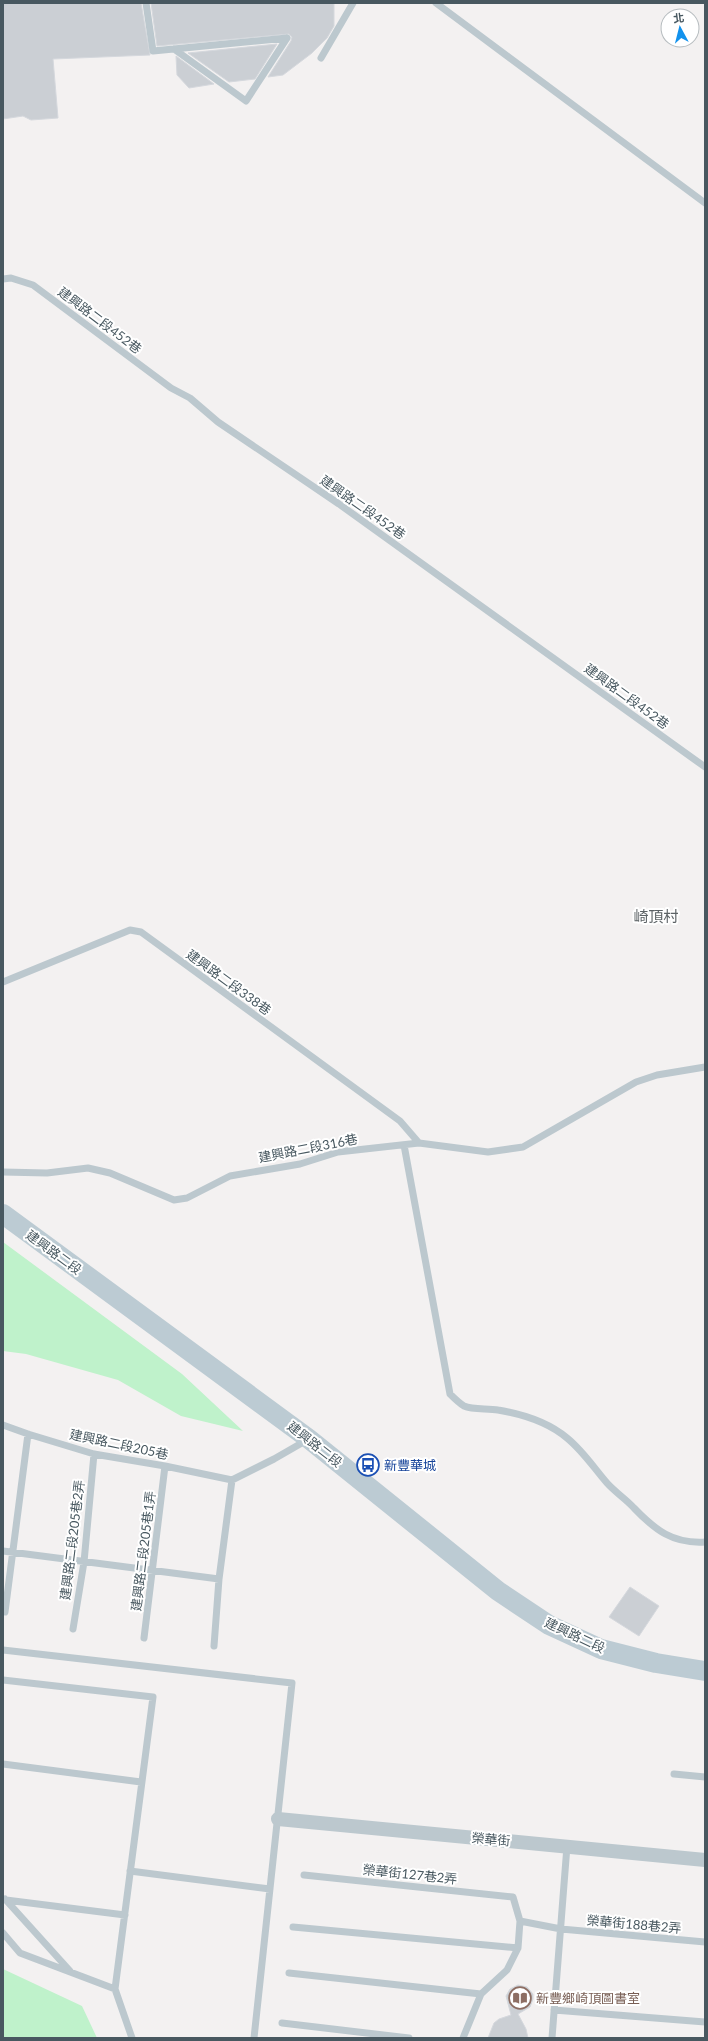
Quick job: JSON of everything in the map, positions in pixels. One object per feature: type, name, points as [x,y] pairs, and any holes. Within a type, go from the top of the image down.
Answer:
[{"type":"street","name":"建興路二段","points":[[3,1214],[309,1439],[498,1591],[549,1625],[601,1649],[656,1663],[705,1671]]},
{"type":"street","name":"榮華街","points":[[278,1819],[705,1860]]},
{"type":"lane","points":[[146,3],[153,50],[174,48],[286,38],[246,101],[174,48]]},
{"type":"lane","points":[[321,58],[352,3]]},
{"type":"lane","points":[[436,3],[705,203]]},
{"type":"lane","name":"建興路二段452巷","points":[[3,279],[11,278],[34,285],[171,388],[190,398],[218,422],[340,504],[705,767]]},
{"type":"lane","name":"建興路二段338巷","points":[[3,982],[130,930],[141,932],[400,1121],[419,1143]]},
{"type":"lane","name":"建興路二段316巷","points":[[3,1172],[47,1173],[88,1168],[110,1173],[174,1200],[187,1198],[230,1176],[245,1172],[300,1164],[338,1152],[419,1143],[488,1152],[523,1147],[636,1082],[657,1075],[705,1066]]},
{"type":"lane","points":[[404,1145],[450,1394],[465,1406],[499,1410],[542,1421],[567,1437],[585,1454],[608,1484],[645,1520],[658,1530],[676,1539],[692,1543],[705,1542]]},
{"type":"lane","name":"建興路二段205巷","points":[[3,1425],[94,1454],[232,1480]]},
{"type":"lane","points":[[5,1612],[28,1434]]},
{"type":"lane","points":[[214,1646],[219,1579],[232,1480],[274,1459],[309,1439]]},
{"type":"lane","name":"建興路二段205巷2弄","points":[[73,1629],[84,1562],[94,1454]]},
{"type":"lane","name":"建興路二段205巷1弄","points":[[144,1638],[153,1571],[164,1466]]},
{"type":"lane","points":[[3,1551],[219,1579]]},
{"type":"lane","points":[[3,1650],[292,1683],[254,2038]]},
{"type":"lane","points":[[3,1680],[153,1697],[115,1989],[132,2038]]},
{"type":"lane","points":[[3,1764],[141,1782]]},
{"type":"lane","points":[[674,1774],[705,1777]]},
{"type":"lane","points":[[552,2038],[567,1846]]},
{"type":"lane","points":[[130,1871],[270,1889]]},
{"type":"lane","name":"榮華街127巷2弄","points":[[304,1875],[514,1897],[520,1922]]},
{"type":"lane","points":[[4,1898],[125,1915]]},
{"type":"lane","points":[[4,1898],[71,1972]]},
{"type":"lane","points":[[463,2038],[481,1994],[507,1970],[518,1948],[520,1922]]},
{"type":"lane","name":"榮華街188巷2弄","points":[[520,1922],[561,1929],[705,1942]]},
{"type":"lane","points":[[293,1927],[518,1948]]},
{"type":"lane","points":[[3,1933],[20,1953],[115,1989]]},
{"type":"lane","points":[[289,1973],[481,1994]]},
{"type":"lane","points":[[554,2010],[705,2022]]},
{"type":"lane","points":[[282,2024],[409,2038]]},
{"type":"green space","points":[[3,1242],[182,1374],[243,1431],[181,1416],[118,1380],[26,1354],[3,1351]]},
{"type":"green space","points":[[3,1969],[82,2006],[97,2038],[3,2038]]},
{"type":"building","points":[[3,3],[141,3],[150,55],[53,59],[58,118],[31,120],[23,116],[3,119]]},
{"type":"building","points":[[151,3],[334,3],[334,26],[327,38],[312,53],[283,75],[268,77],[291,41],[292,37],[289,34],[157,46]]},
{"type":"building","points":[[277,44],[255,79],[229,82],[188,53]]},
{"type":"building","points":[[176,56],[214,84],[189,88],[177,75]]},
{"type":"building","points":[[630,1587],[659,1606],[639,1636],[609,1617]]},
{"type":"building","points":[[518,1985],[527,1987],[533,1994],[530,2007],[518,2014],[526,2029],[528,2038],[488,2038],[494,2023],[499,2019],[511,2015],[506,1996],[510,1989]]},
{"type":"place","name":"新豐華城","points":[[368,1465]]},
{"type":"place","name":"新豐鄉崎頂圖書室","points":[[520,1998]]},
{"type":"district","name":"崎頂村","points":[[656,916]]}]
